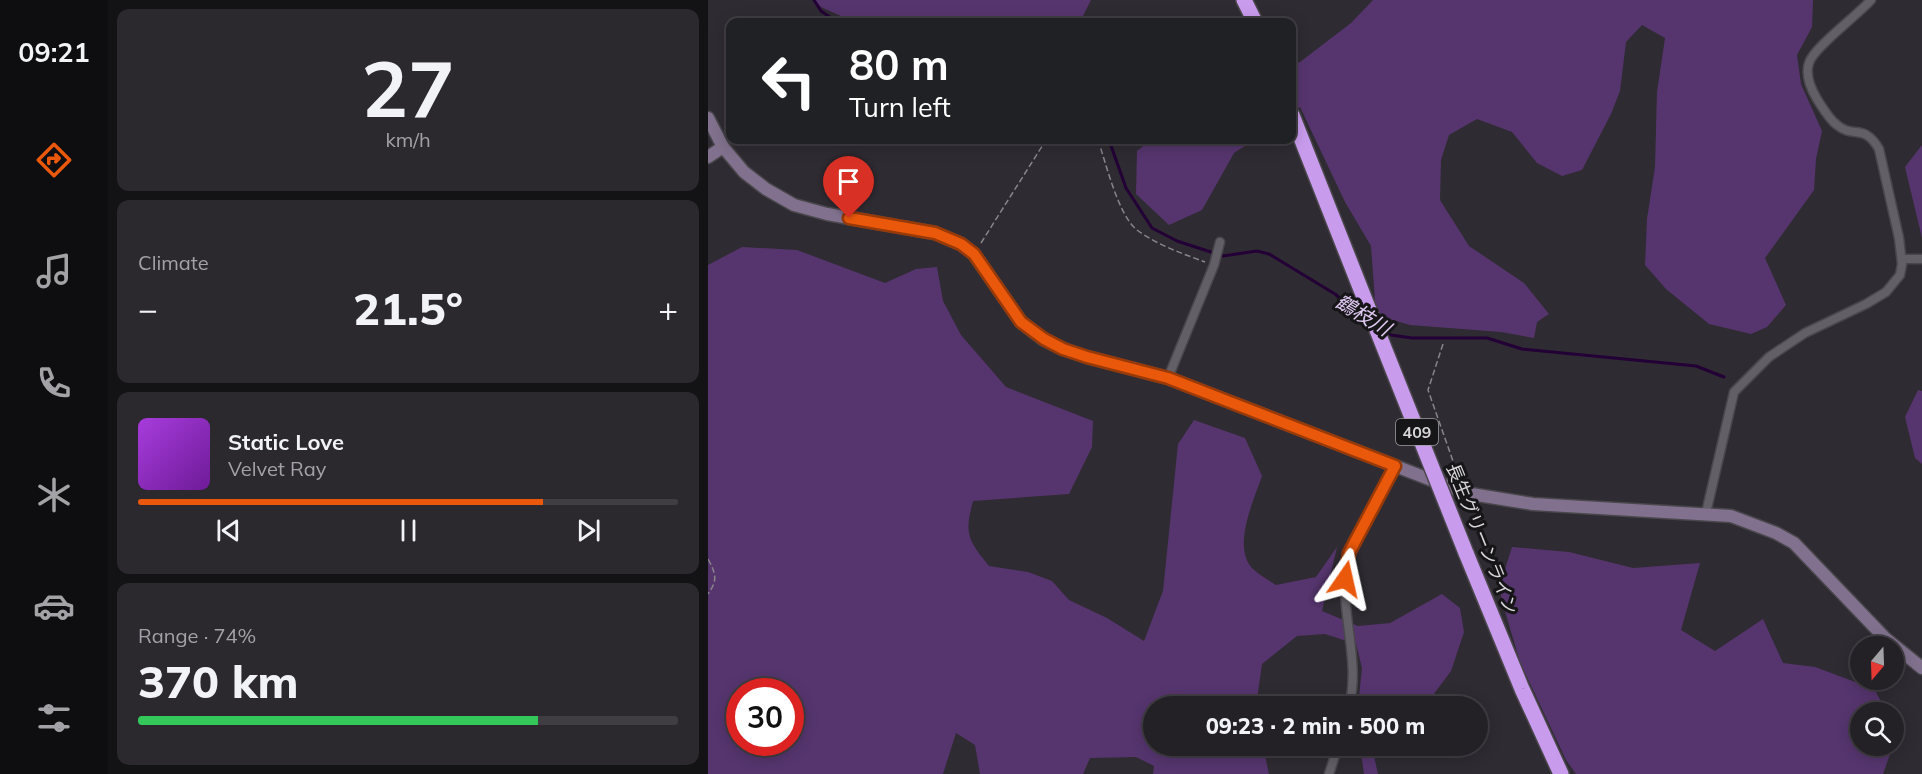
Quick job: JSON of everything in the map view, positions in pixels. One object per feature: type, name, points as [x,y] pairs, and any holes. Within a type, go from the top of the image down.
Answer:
[{"type":"highway","points":[[1244,0],[1253,18]]},
{"type":"highway","name":"長生グリーンライン","points":[[1296,125],[1466,553],[1522,689],[1561,774]]},
{"type":"street","points":[[1706,513],[1734,392],[1769,357],[1805,333],[1886,292],[1900,276],[1902,259],[1899,238],[1879,149],[1872,137],[1862,132],[1850,132],[1836,125],[1810,88],[1809,62],[1817,51],[1871,0]]},
{"type":"street","points":[[708,118],[723,147],[744,172],[766,189],[794,205],[827,214],[935,233],[961,244],[974,254],[1021,322],[1044,339],[1063,349],[1168,378],[1465,493],[1533,504],[1731,516],[1776,533],[1794,543],[1885,638],[1922,668]]},
{"type":"street","points":[[708,157],[723,147]]},
{"type":"street","points":[[1168,378],[1214,265],[1220,242]]},
{"type":"street","points":[[1902,259],[1922,259]]},
{"type":"street","points":[[1350,696],[1353,673],[1345,579],[1349,553],[1395,466]]},
{"type":"street","points":[[1329,774],[1335,756]]},
{"type":"path","points":[[974,254],[1043,144]]},
{"type":"path","points":[[1099,144],[1119,202],[1135,229],[1167,248],[1214,265]]},
{"type":"path","points":[[1443,344],[1428,390],[1465,493]]},
{"type":"path","points":[[708,559],[716,573],[708,594]]},
{"type":"shaded area","points":[[814,0],[1091,0],[1082,18],[845,18],[821,7]]},
{"type":"shaded area","points":[[1373,0],[1813,0],[1812,27],[1797,55],[1801,84],[1822,131],[1816,159],[1814,190],[1765,258],[1786,305],[1767,327],[1751,334],[1709,324],[1666,289],[1645,265],[1647,219],[1655,167],[1657,92],[1665,38],[1642,25],[1626,42],[1620,91],[1611,114],[1582,170],[1562,176],[1537,163],[1512,132],[1477,119],[1449,135],[1441,160],[1440,200],[1469,246],[1524,283],[1549,314],[1537,322],[1534,338],[1501,332],[1410,325],[1376,315],[1371,246],[1345,202],[1300,107],[1296,110],[1296,63],[1351,23]]},
{"type":"shaded area","points":[[1146,144],[1248,144],[1234,153],[1202,210],[1169,225],[1136,194],[1137,151]]},
{"type":"shaded area","points":[[1922,145],[1922,238],[1905,167]]},
{"type":"shaded area","points":[[742,247],[797,250],[885,283],[916,269],[937,267],[943,301],[961,335],[1006,387],[1093,421],[1092,447],[1069,494],[973,501],[969,521],[970,536],[976,550],[989,566],[1028,572],[1052,581],[1069,600],[1107,618],[1144,641],[1163,591],[1178,444],[1194,420],[1245,438],[1262,476],[1246,523],[1244,536],[1246,559],[1260,575],[1276,585],[1316,577],[1337,547],[1322,611],[1358,626],[1390,623],[1442,594],[1460,608],[1464,632],[1451,671],[1432,696],[1359,696],[1362,668],[1356,644],[1325,634],[1297,636],[1262,664],[1257,696],[1143,696],[1143,756],[1265,756],[1269,774],[1153,774],[1154,766],[1136,757],[1090,758],[1083,774],[980,774],[975,745],[956,733],[943,774],[708,774],[708,265]]},
{"type":"shaded area","points":[[1918,390],[1922,391],[1922,464],[1915,458],[1905,417]]},
{"type":"shaded area","points":[[1512,547],[1569,552],[1633,568],[1700,563],[1681,630],[1715,651],[1763,619],[1783,663],[1815,667],[1850,680],[1850,690],[1875,690],[1881,702],[1850,702],[1850,756],[1889,756],[1883,774],[1576,774],[1566,760],[1520,662],[1499,588]]},
{"type":"shaded area","points":[[1361,756],[1374,756],[1378,774],[1364,774]]},
{"type":"waterway","name":"鶴枝川","points":[[814,0],[821,11],[831,18]]},
{"type":"waterway","name":"鶴枝川","points":[[1110,144],[1126,188],[1152,228],[1177,241],[1223,256],[1257,251],[1269,254],[1335,294],[1368,322]]},
{"type":"waterway","name":"鶴枝川","points":[[1384,331],[1391,335],[1412,338],[1487,338],[1522,349],[1696,366],[1724,377]]},
{"type":"route","points":[[849,218],[935,233],[961,244],[974,254],[1021,322],[1044,339],[1063,349],[1168,378],[1395,466],[1349,553],[1345,579]]}]
